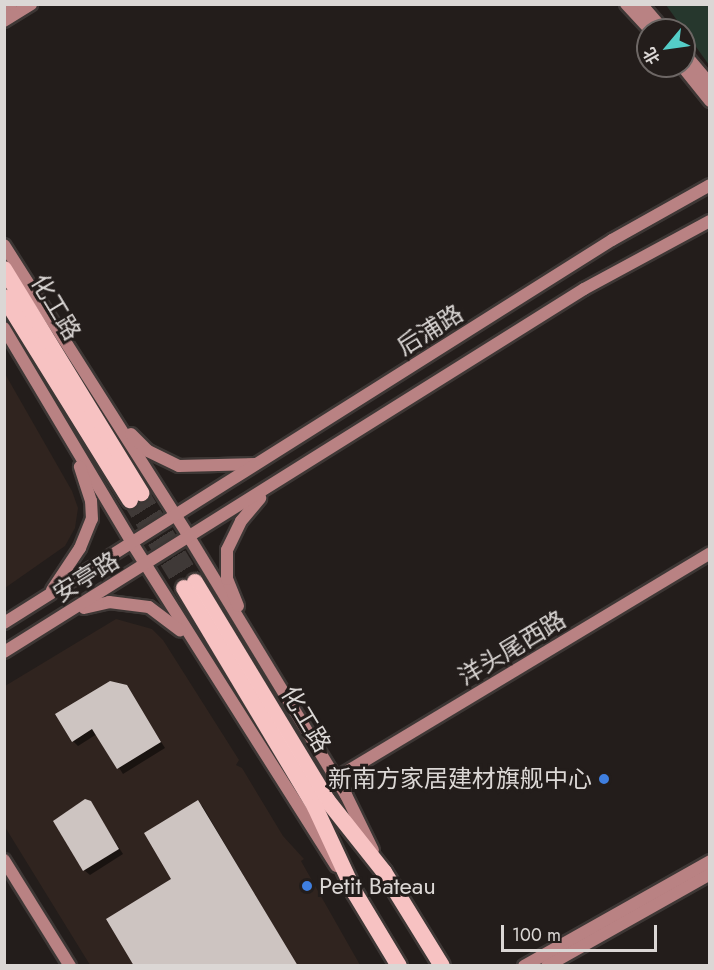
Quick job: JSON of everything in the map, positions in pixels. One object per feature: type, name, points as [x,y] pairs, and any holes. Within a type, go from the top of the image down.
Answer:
[{"type":"highway","name":"化工路","points":[[4,269],[135,497],[4,297]]},
{"type":"highway","name":"化工路","points":[[399,966],[355,893],[315,807],[190,585],[327,800],[384,873],[442,966]]},
{"type":"main road","points":[[4,9],[11,4]]},
{"type":"main road","points":[[4,21],[31,4]]},
{"type":"main road","points":[[626,4],[639,18]]},
{"type":"main road","points":[[641,4],[653,18]]},
{"type":"main road","points":[[696,67],[710,84]]},
{"type":"main road","points":[[692,78],[710,101]]},
{"type":"main road","name":"后浦路","points":[[176,516],[612,240],[710,184]]},
{"type":"main road","name":"后浦路","points":[[189,537],[584,289],[710,222]]},
{"type":"main road","points":[[4,245],[176,516],[336,778],[384,873]]},
{"type":"main road","points":[[4,328],[145,565],[355,893]]},
{"type":"main road","points":[[113,416],[148,452],[178,466],[260,464]]},
{"type":"main road","points":[[47,596],[80,548],[92,519],[91,501],[72,443]]},
{"type":"main road","points":[[249,635],[227,579],[227,550],[241,521],[273,485]]},
{"type":"main road","name":"安亭路","points":[[4,622],[176,516]]},
{"type":"main road","name":"安亭路","points":[[4,652],[189,537]]},
{"type":"main road","name":"洋头尾西路","points":[[336,778],[710,553]]},
{"type":"main road","points":[[60,617],[93,604],[129,603],[149,607],[195,644]]},
{"type":"main road","points":[[4,860],[70,966]]},
{"type":"main road","points":[[524,966],[710,861]]},
{"type":"main road","points":[[547,966],[710,874]]},
{"type":"shaded area","points":[[4,372],[72,491],[78,508],[75,528],[65,546],[5,588]]},
{"type":"shaded area","points":[[116,619],[152,629],[163,640],[239,760],[236,765],[242,768],[283,836],[304,859],[301,861],[360,965],[90,965],[5,827],[5,686]]},
{"type":"green space","points":[[666,5],[709,5],[709,65],[696,47],[696,18],[675,18]]},
{"type":"building","points":[[110,681],[127,685],[161,742],[117,769],[92,729],[72,742],[55,714]]},
{"type":"building","points":[[85,799],[91,801],[119,849],[83,871],[53,821]]},
{"type":"building","points":[[198,800],[298,966],[134,966],[106,919],[171,879],[144,833]]},
{"type":"tunnel","points":[[141,493],[195,582]]},
{"type":"tunnel","points":[[130,500],[184,588]]},
{"type":"place","name":"新南方家居建材旗舰中心","points":[[604,779]]},
{"type":"place","name":"Petit Bateau","points":[[307,886]]}]
